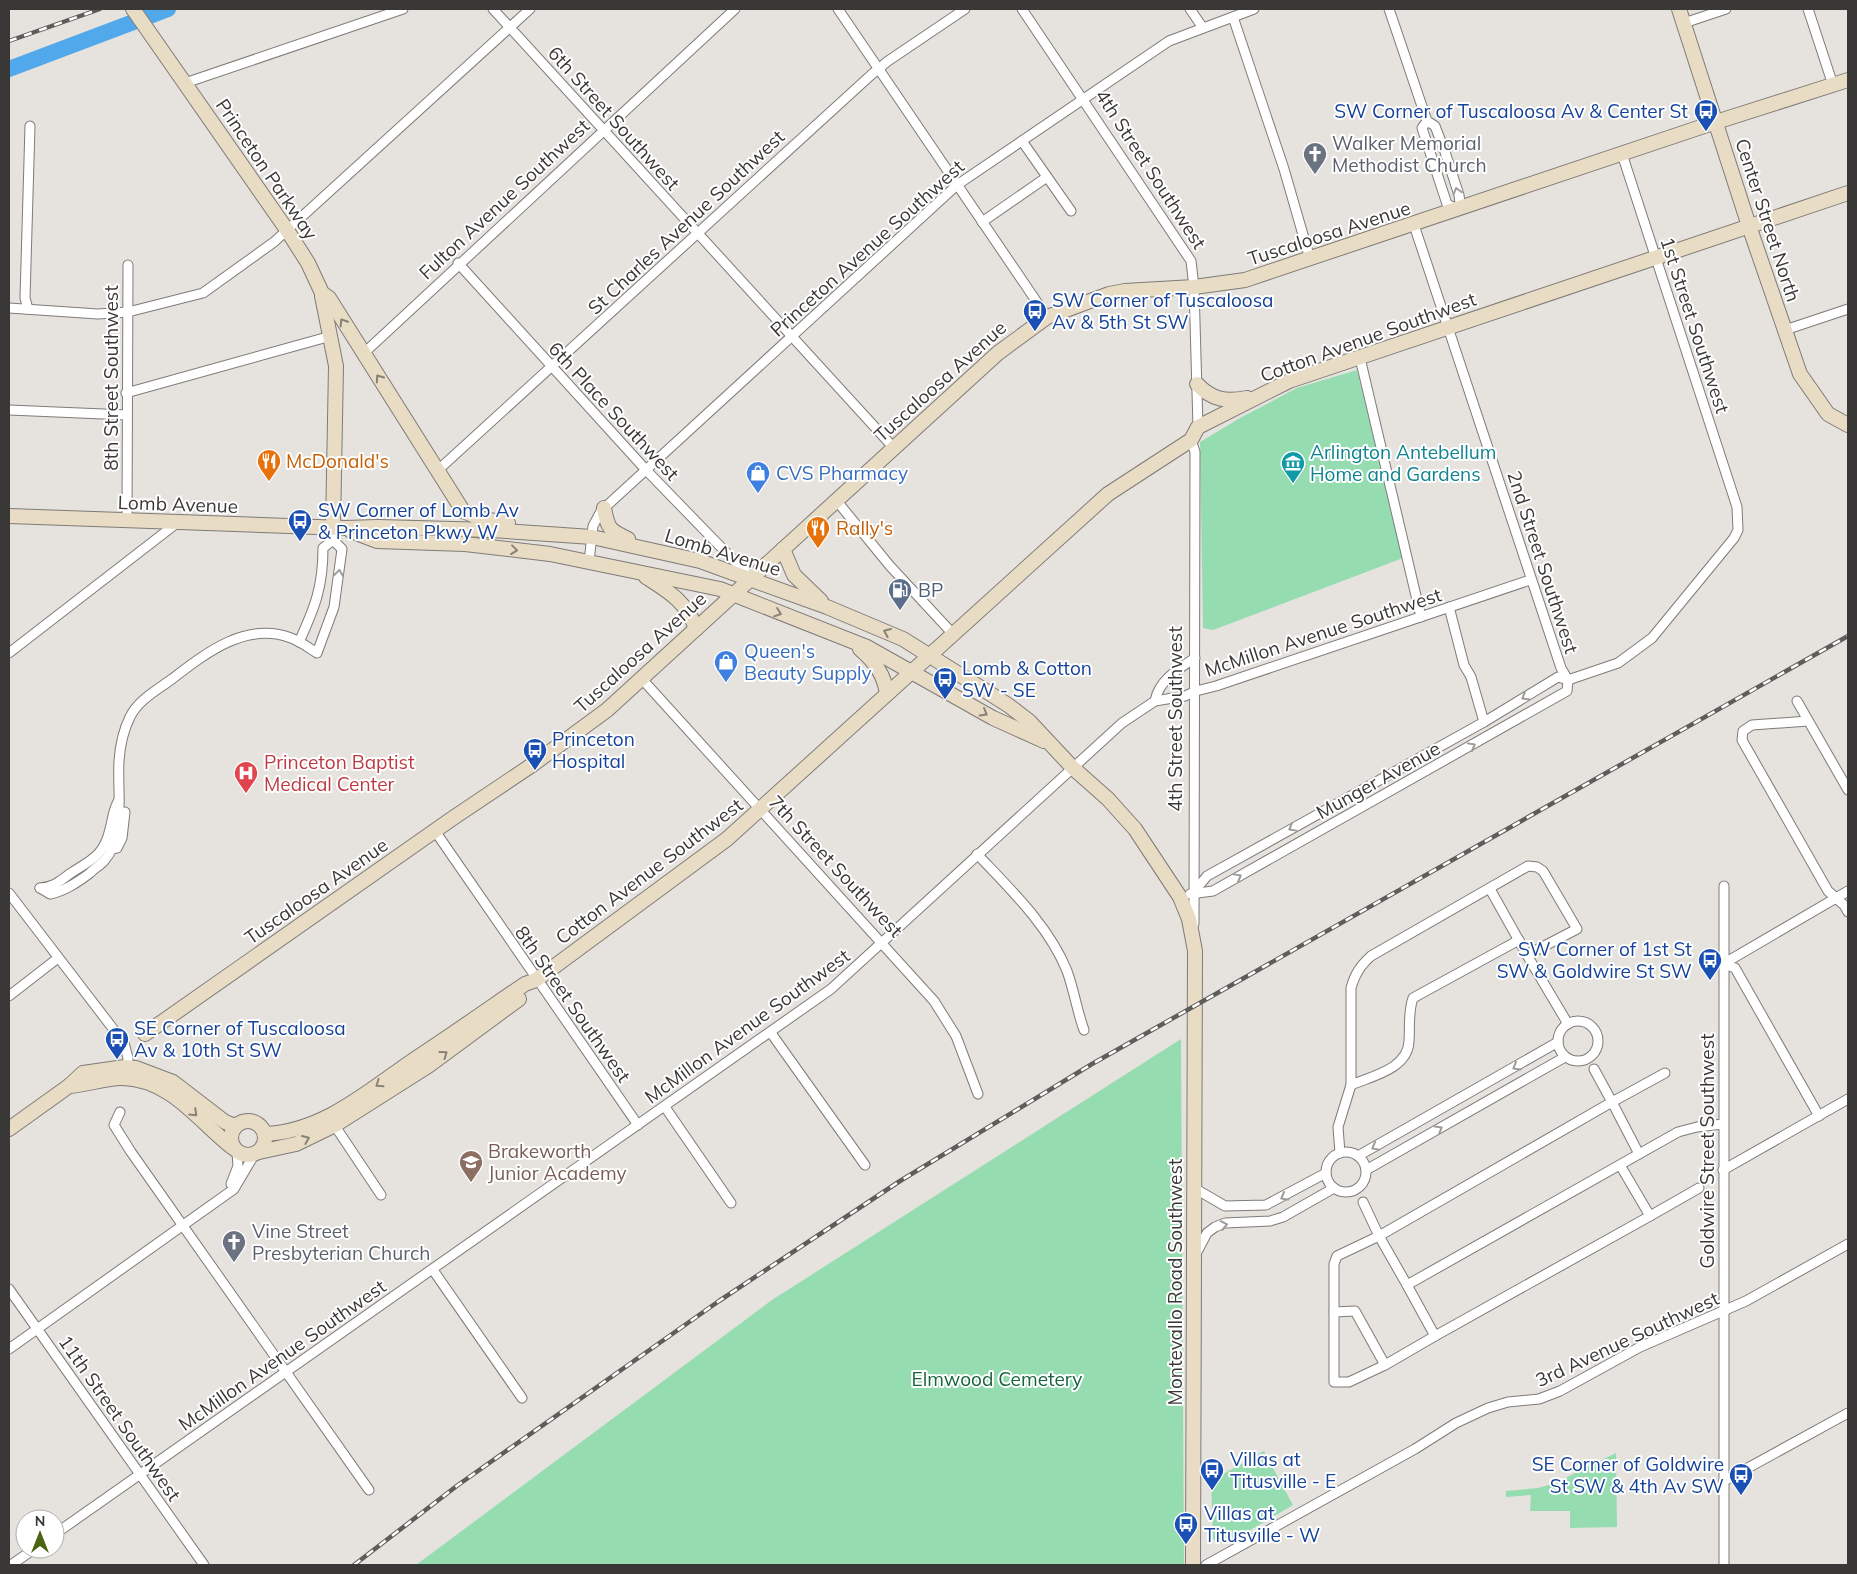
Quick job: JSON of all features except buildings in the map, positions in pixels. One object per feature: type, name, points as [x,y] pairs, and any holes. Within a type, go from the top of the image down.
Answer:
[{"type":"street","name":"Princeton Parkway","points":[[133,9],[287,230],[308,263],[322,293],[329,298],[363,354]]},
{"type":"street","points":[[185,83],[403,9]]},
{"type":"street","name":"6th Street Southwest","points":[[493,9],[893,447]]},
{"type":"street","points":[[9,308],[98,314],[128,312],[203,293],[274,242],[530,9]]},
{"type":"street","name":"Fulton Avenue Southwest","points":[[363,354],[458,263],[734,9]]},
{"type":"street","points":[[838,9],[1047,317]]},
{"type":"street","name":"St Charles Avenue Southwest","points":[[437,472],[878,69],[966,9]]},
{"type":"street","name":"4th Street Southwest","points":[[1022,9],[1191,261],[1194,287],[1198,426]]},
{"type":"street","points":[[1190,9],[1203,28]]},
{"type":"street","name":"Princeton Avenue Southwest","points":[[589,562],[593,526],[604,508],[957,185],[1084,101],[1169,41],[1254,9]]},
{"type":"street","points":[[1389,9],[1427,121],[1435,126],[1445,152],[1459,195],[1460,202],[1457,209],[1447,204],[1422,128],[1427,121]]},
{"type":"street","name":"Center Street North","points":[[1679,9],[1749,226],[1800,374],[1828,414],[1848,425]]},
{"type":"street","points":[[1684,23],[1726,9]]},
{"type":"street","points":[[1808,9],[1833,85]]},
{"type":"street","points":[[1233,17],[1284,169],[1310,259]]},
{"type":"street","name":"Tuscaloosa Avenue","points":[[145,1034],[434,831],[532,765],[607,710],[998,353],[1047,317],[1080,304],[1120,292],[1194,287],[1246,280],[1716,122],[1848,80]]},
{"type":"street","points":[[28,309],[25,298],[30,126]]},
{"type":"street","points":[[1022,141],[1071,211]]},
{"type":"street","name":"1st Street Southwest","points":[[1622,154],[1737,507]]},
{"type":"street","points":[[982,222],[1047,177]]},
{"type":"street","name":"Cotton Avenue Southwest","points":[[1198,426],[1289,381],[1848,193]]},
{"type":"street","name":"2nd Street Southwest","points":[[1414,225],[1530,580],[1561,668],[1568,680]]},
{"type":"street","name":"6th Place Southwest","points":[[458,263],[646,470],[750,578]]},
{"type":"street","name":"8th Street Southwest","points":[[127,521],[128,265]]},
{"type":"street","points":[[119,800],[114,807],[104,846],[80,874],[56,888],[40,888],[50,894],[62,892],[105,860],[111,849],[117,848],[122,838],[126,813],[119,800],[119,762],[122,737],[131,715],[145,698],[194,662],[227,642],[246,634],[267,633],[292,638],[317,653],[335,599],[342,548],[337,532],[336,366],[322,293]]},
{"type":"street","points":[[1785,330],[1848,309]]},
{"type":"street","points":[[126,393],[331,336]]},
{"type":"street","points":[[363,354],[401,410],[437,472],[463,511],[482,519],[555,534]]},
{"type":"street","points":[[1360,358],[1421,617]]},
{"type":"street","points":[[1197,384],[1206,393],[1221,399],[1233,400],[1260,396]]},
{"type":"street","points":[[9,410],[127,415]]},
{"type":"street","points":[[1191,440],[1198,426]]},
{"type":"street","name":"4th Street Southwest","points":[[1186,895],[1196,691],[1195,452],[1191,440]]},
{"type":"street","name":"Cotton Avenue Southwest","points":[[257,1154],[296,1144],[428,1066],[530,991],[536,980],[727,839],[1108,494],[1191,440]]},
{"type":"street","points":[[836,500],[890,566],[953,634]]},
{"type":"street","name":"Munger Avenue","points":[[1186,895],[1207,876],[1484,722],[1558,678],[1568,680],[1618,663],[1652,638],[1734,538],[1738,530],[1737,507]]},
{"type":"street","points":[[604,508],[606,524],[610,530],[657,551]]},
{"type":"street","name":"Lomb Avenue","points":[[9,516],[177,522],[337,532],[467,529],[592,537],[700,560],[827,607],[903,639],[931,654],[1008,705],[1029,721],[1073,768],[1108,799],[1186,895],[1195,951],[1195,999]]},
{"type":"street","points":[[9,654],[177,522]]},
{"type":"street","points":[[298,642],[316,607],[323,548],[337,532]]},
{"type":"street","name":"Lomb Avenue","points":[[337,532],[377,541],[465,544],[550,554],[708,586],[851,640],[993,718],[1047,742]]},
{"type":"street","points":[[783,549],[794,575],[827,607]]},
{"type":"street","points":[[639,572],[682,602],[689,611],[696,629]]},
{"type":"street","name":"McMillon Avenue Southwest","points":[[65,1527],[771,1033],[831,989],[883,944],[977,854],[1122,723],[1155,701],[1185,696],[1216,686],[1530,580]]},
{"type":"street","points":[[318,594],[335,599]]},
{"type":"street","points":[[1449,607],[1464,665],[1471,677],[1484,722]]},
{"type":"street","points":[[851,640],[873,661],[884,680],[887,694]]},
{"type":"street","points":[[1155,701],[1156,694],[1169,676],[1195,658]]},
{"type":"street","name":"7th Street Southwest","points":[[641,678],[922,988],[949,1022],[978,1094]]},
{"type":"street","name":"Munger Avenue","points":[[1186,895],[1213,890],[1448,760],[1567,691],[1568,680]]},
{"type":"street","points":[[1796,700],[1848,790]]},
{"type":"street","points":[[1808,720],[1752,725],[1746,727],[1741,735],[1746,748],[1828,891],[1844,905],[1848,912]]},
{"type":"street","points":[[1439,746],[1448,760]]},
{"type":"street","points":[[1315,816],[1324,829]]},
{"type":"street","name":"8th Street Southwest","points":[[434,831],[638,1125]]},
{"type":"street","points":[[977,854],[1018,898],[1057,951],[1066,970],[1084,1030]]},
{"type":"street","points":[[1340,1153],[1338,1128],[1351,1085],[1351,988],[1355,974],[1361,965],[1371,956],[1528,866],[1543,870],[1576,929],[1527,955]]},
{"type":"street","name":"Goldwire Street Southwest","points":[[1724,886],[1724,1565]]},
{"type":"street","points":[[1490,889],[1568,1024]]},
{"type":"street","points":[[1724,964],[1848,891]]},
{"type":"street","points":[[9,893],[124,1043],[127,1073]]},
{"type":"street","points":[[1351,1085],[1397,1065],[1406,1055],[1409,1044],[1410,1007],[1413,998],[1519,940]]},
{"type":"street","points":[[9,996],[58,958]]},
{"type":"street","points":[[1724,964],[1734,968],[1819,1116]]},
{"type":"street","name":"Montevallo Road Southwest","points":[[1193,1565],[1195,999]]},
{"type":"street","points":[[1593,1054],[1583,1060],[1571,1060],[1565,1057],[1558,1042],[1560,1033],[1568,1024],[1581,1021],[1592,1027],[1598,1039],[1593,1054],[1594,1068],[1640,1154]]},
{"type":"street","points":[[771,1033],[865,1165]]},
{"type":"street","points":[[1358,1156],[1558,1042]]},
{"type":"street","points":[[1366,1170],[1565,1057]]},
{"type":"street","points":[[1583,1060],[1594,1068]]},
{"type":"street","points":[[9,1129],[69,1086],[83,1073],[127,1073],[173,1082],[225,1122],[235,1126]]},
{"type":"street","points":[[127,1073],[160,1086],[178,1097],[213,1132],[242,1155],[257,1154]]},
{"type":"street","points":[[1664,1073],[1379,1236],[1337,1256],[1334,1264],[1334,1382],[1349,1382],[1385,1365],[1699,1188]]},
{"type":"street","points":[[1723,1170],[1848,1099]]},
{"type":"street","points":[[665,1107],[731,1203]]},
{"type":"street","points":[[120,1112],[114,1125],[369,1490]]},
{"type":"street","points":[[9,1348],[234,1189],[265,1143],[265,1134],[261,1127],[251,1121],[245,1121],[235,1126],[231,1137],[235,1150],[237,1171],[229,1192]]},
{"type":"street","points":[[332,1121],[381,1195]]},
{"type":"street","name":"Cotton Avenue Southwest","points":[[265,1134],[298,1130],[332,1121]]},
{"type":"street","points":[[1407,1285],[1678,1132],[1697,1127],[1723,1124]]},
{"type":"street","points":[[1347,1152],[1358,1156],[1364,1162],[1366,1170],[1365,1181],[1361,1186],[1350,1192],[1343,1192],[1334,1188],[1328,1180],[1326,1173],[1330,1161],[1340,1153],[1347,1152]]},
{"type":"street","points":[[1620,1166],[1650,1216]]},
{"type":"street","points":[[1194,1188],[1209,1199],[1225,1206],[1266,1206],[1326,1173]]},
{"type":"street","points":[[1361,1186],[1364,1202],[1379,1236],[1435,1336]]},
{"type":"street","points":[[1194,1259],[1207,1233],[1215,1226],[1225,1223],[1262,1222],[1283,1217],[1334,1188]]},
{"type":"street","points":[[1350,1192],[1364,1202]]},
{"type":"street","name":"3rd Avenue Southwest","points":[[1206,1565],[1464,1419],[1500,1404],[1539,1399],[1560,1391],[1640,1347],[1704,1318],[1724,1312],[1848,1244]]},
{"type":"street","points":[[433,1270],[522,1398]]},
{"type":"street","name":"11th Street Southwest","points":[[9,1289],[204,1565]]},
{"type":"street","points":[[1334,1312],[1355,1311],[1385,1365]]},
{"type":"street","points":[[1724,1481],[1848,1414]]},
{"type":"green space","name":"Arlington Antebellum Home and Gardens","points":[[1357,370],[1403,558],[1213,630],[1203,628],[1200,442],[1240,418],[1297,388]]},
{"type":"green space","name":"Elmwood Cemetery","points":[[1181,1039],[1184,1565],[416,1565],[772,1300]]},
{"type":"green space","points":[[1264,1451],[1293,1505],[1230,1542],[1217,1542],[1213,1539],[1211,1481]]},
{"type":"green space","points":[[1616,1453],[1617,1527],[1570,1528],[1570,1511],[1530,1511],[1531,1495],[1506,1497],[1506,1491],[1538,1488],[1555,1483]]},
{"type":"waterway","points":[[9,69],[168,9]]},
{"type":"railway","points":[[9,41],[100,9]]},
{"type":"railway","points":[[354,1565],[458,1485],[719,1301],[900,1181],[1092,1064],[1848,636]]},
{"type":"place","name":"SW Corner of Tuscaloosa Av & Center St","points":[[1706,132]]},
{"type":"place","name":"Walker Memorial Methodist Church","points":[[1315,175]]},
{"type":"place","name":"SW Corner of Tuscaloosa Av & 5th St SW","points":[[1035,332]]},
{"type":"place","name":"McDonald's","points":[[269,482]]},
{"type":"place","name":"Arlington Antebellum Home and Gardens","points":[[1293,484]]},
{"type":"place","name":"CVS Pharmacy","points":[[758,494]]},
{"type":"place","name":"SW Corner of Lomb Av & Princeton Pkwy W","points":[[300,542]]},
{"type":"place","name":"Rally's","points":[[818,549]]},
{"type":"place","name":"BP","points":[[900,611]]},
{"type":"place","name":"Queen's Beauty Supply","points":[[726,683]]},
{"type":"place","name":"Lomb & Cotton SW - SE","points":[[945,700]]},
{"type":"place","name":"Princeton Hospital","points":[[535,771]]},
{"type":"place","name":"Princeton Baptist Medical Center","points":[[246,794]]},
{"type":"place","name":"SW Corner of 1st St SW & Goldwire St SW","points":[[1710,981]]},
{"type":"place","name":"SE Corner of Tuscaloosa Av & 10th St SW","points":[[117,1060]]},
{"type":"place","name":"Brakeworth Junior Academy","points":[[471,1183]]},
{"type":"place","name":"Vine Street Presbyterian Church","points":[[234,1263]]},
{"type":"place","name":"Villas at Titusville - E","points":[[1212,1491]]},
{"type":"place","name":"SE Corner of Goldwire St SW & 4th Av SW","points":[[1741,1496]]},
{"type":"place","name":"Villas at Titusville - W","points":[[1186,1545]]}]
